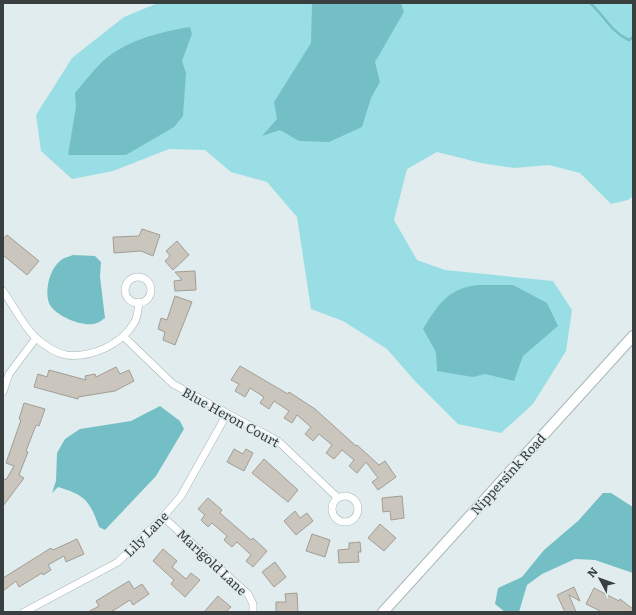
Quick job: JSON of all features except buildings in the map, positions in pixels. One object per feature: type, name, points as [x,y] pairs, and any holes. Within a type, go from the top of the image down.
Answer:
[{"type":"street","points":[[3,291],[36,338],[52,350],[65,355],[95,352],[110,346],[124,337],[135,322],[139,302]]},
{"type":"street","name":"Nippersink Road","points":[[383,612],[633,336]]},
{"type":"street","name":"Blue Heron Court","points":[[124,337],[173,384],[278,441],[338,498]]},
{"type":"street","points":[[3,392],[9,374],[36,338]]},
{"type":"street","name":"Lily Lane","points":[[24,612],[118,562],[163,517],[189,483],[227,414]]},
{"type":"street","name":"Marigold Lane","points":[[163,517],[248,594],[253,604],[253,612]]},
{"type":"shaded area","points":[[158,3],[633,3],[633,196],[628,200],[611,204],[580,173],[549,165],[514,168],[481,163],[437,152],[407,169],[394,220],[417,260],[445,270],[553,281],[572,310],[566,351],[533,404],[501,433],[458,424],[414,380],[387,349],[343,321],[311,309],[297,217],[267,182],[231,172],[205,150],[169,149],[113,171],[72,179],[41,151],[36,115],[72,58],[124,17]]},
{"type":"shaded area","points":[[312,3],[401,3],[404,12],[375,62],[380,82],[371,98],[362,127],[329,142],[299,141],[280,130],[262,136],[277,119],[274,102],[311,43]]},
{"type":"shaded area","points":[[190,27],[192,34],[182,61],[186,73],[183,116],[174,127],[126,155],[68,155],[76,107],[75,93],[96,68],[108,57],[130,44],[154,35]]},
{"type":"shaded area","points":[[73,255],[95,256],[101,262],[100,277],[105,318],[97,323],[79,323],[65,317],[59,314],[50,305],[48,300],[48,282],[55,266],[60,261]]},
{"type":"shaded area","points":[[477,285],[513,285],[547,303],[558,326],[523,356],[514,381],[485,374],[473,377],[437,371],[436,352],[423,329],[439,306],[451,294],[458,290]]},
{"type":"shaded area","points":[[160,406],[180,421],[184,429],[156,476],[105,530],[99,527],[93,511],[80,496],[58,487],[52,493],[56,481],[57,453],[65,439],[80,429],[131,421]]},
{"type":"shaded area","points":[[603,493],[611,493],[633,507],[633,573],[595,560],[575,559],[542,574],[527,585],[519,612],[505,612],[495,604],[498,588],[522,577],[544,550],[578,521]]},
{"type":"waterway","points":[[590,3],[617,33],[629,40],[633,37]]}]
